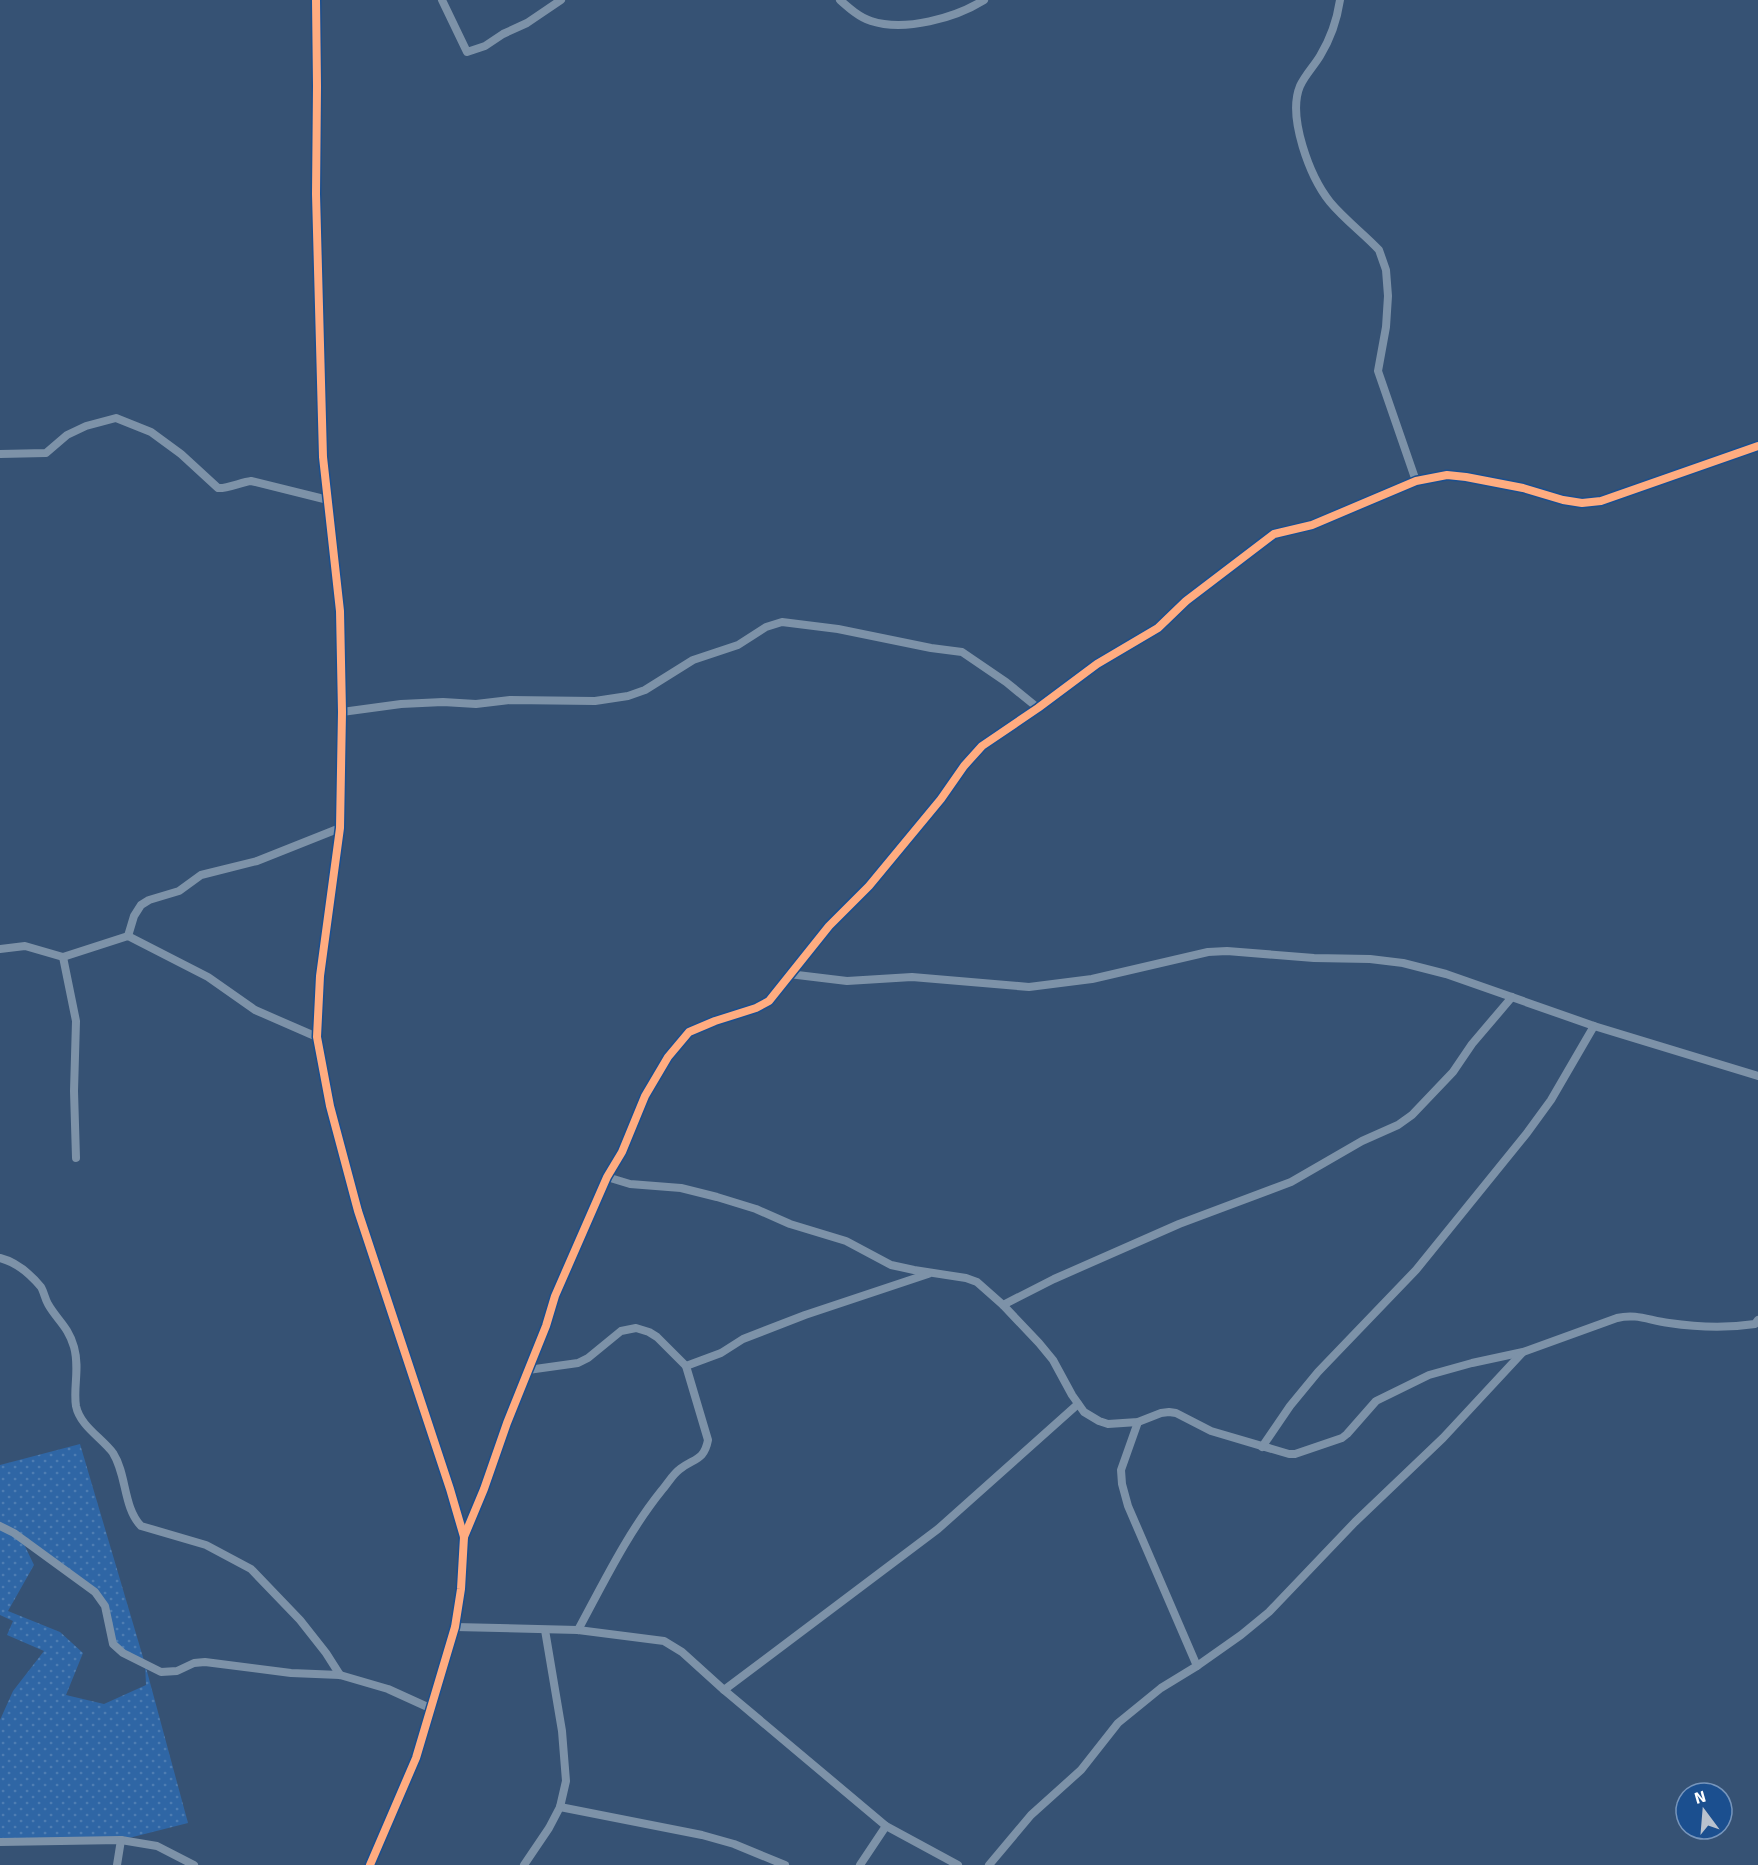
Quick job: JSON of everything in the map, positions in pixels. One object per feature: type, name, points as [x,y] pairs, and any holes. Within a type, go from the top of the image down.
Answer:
[{"type":"street","points":[[316,0],[316,206],[323,457],[340,611],[342,712],[340,828],[320,976],[317,1037],[330,1106],[358,1211],[464,1537]]},
{"type":"street","points":[[442,0],[467,52],[485,46],[503,34],[527,23],[561,0]]},
{"type":"street","points":[[840,0],[852,11],[871,21],[896,25],[943,20],[984,0]]},
{"type":"street","points":[[1340,0],[1331,34],[1299,90],[1297,122],[1311,168],[1321,190],[1339,212],[1379,250],[1382,256],[1386,270],[1388,296],[1385,335],[1378,371],[1416,482]]},
{"type":"street","points":[[0,454],[46,453],[68,435],[86,426],[116,418],[151,432],[181,454],[218,488],[223,489],[251,481],[328,500]]},
{"type":"street","points":[[370,1865],[416,1758],[432,1709],[455,1627],[461,1589],[464,1537],[555,1296],[608,1177],[622,1152],[645,1096],[668,1057],[689,1032],[756,1008],[769,1001],[829,926],[869,886],[982,746],[1097,664],[1158,628],[1186,601],[1274,534],[1312,525],[1416,482],[1447,475],[1523,488],[1582,503],[1600,501],[1758,446]]},
{"type":"street","points":[[342,712],[401,704],[595,700],[628,696],[645,690],[693,660],[738,645],[766,627],[782,622],[838,629],[962,652],[1006,682],[1038,708]]},
{"type":"street","points":[[128,936],[134,916],[141,905],[149,900],[179,891],[201,875],[257,861],[340,828]]},
{"type":"street","points":[[0,949],[25,946],[63,957],[128,936],[208,977],[255,1010],[317,1037]]},
{"type":"street","points":[[789,974],[847,981],[912,977],[1029,987],[1092,979],[1208,952],[1227,951],[1314,958],[1370,959],[1403,963],[1446,974],[1594,1026],[1758,1076]]},
{"type":"street","points":[[63,957],[76,1021],[74,1091],[76,1158]]},
{"type":"street","points":[[1003,1305],[1054,1279],[1179,1224],[1291,1182],[1362,1141],[1398,1125],[1412,1115],[1454,1072],[1472,1044],[1512,997]]},
{"type":"street","points":[[1262,1447],[1317,1372],[1416,1270],[1527,1133],[1551,1100],[1594,1026]]},
{"type":"street","points":[[608,1177],[630,1184],[681,1188],[717,1197],[756,1209],[790,1224],[846,1241],[891,1264],[977,1282],[1003,1305],[1053,1360],[1084,1412],[1108,1424],[1138,1422],[1161,1413],[1176,1413],[1211,1431],[1262,1447],[1295,1454],[1347,1434],[1376,1401],[1429,1376],[1472,1363],[1523,1352],[1630,1315],[1668,1323],[1708,1326],[1743,1326],[1755,1324],[1758,1320]]},
{"type":"street","points":[[0,1258],[9,1260],[42,1289],[48,1305],[65,1325],[74,1347],[77,1364],[76,1406],[78,1413],[112,1453],[123,1478],[135,1520],[141,1526],[206,1545],[251,1569],[300,1620],[340,1675]]},
{"type":"street","points":[[686,1366],[721,1353],[743,1339],[805,1315],[930,1273]]},
{"type":"street","points":[[528,1370],[578,1363],[588,1358],[621,1331],[636,1328],[649,1332],[657,1336],[686,1366],[708,1440],[701,1457],[679,1469],[655,1498],[627,1541],[578,1630]]},
{"type":"street","points":[[989,1865],[1031,1815],[1081,1770],[1118,1723],[1161,1688],[1197,1666],[1269,1612],[1355,1522],[1443,1438],[1523,1352]]},
{"type":"street","points":[[724,1690],[938,1529],[1078,1404]]},
{"type":"street","points":[[1138,1422],[1121,1470],[1122,1484],[1128,1506],[1197,1666]]},
{"type":"street","points":[[0,1526],[14,1533],[95,1592],[105,1606],[113,1644],[123,1653],[161,1672],[177,1671],[194,1663],[205,1662],[340,1675],[388,1689],[432,1709]]},
{"type":"street","points":[[455,1627],[578,1630],[664,1641],[682,1652],[886,1826],[958,1865]]},
{"type":"street","points":[[524,1865],[560,1807],[566,1781],[566,1760],[545,1630]]},
{"type":"street","points":[[560,1807],[702,1835],[734,1844],[785,1865]]},
{"type":"street","points":[[860,1865],[886,1826]]},
{"type":"street","points":[[0,1842],[121,1840],[157,1846],[194,1865]]},
{"type":"street","points":[[117,1865],[121,1840]]},
{"type":"shaded area","points":[[80,1444],[145,1664],[188,1823],[121,1840],[0,1842],[0,1720],[13,1691],[44,1651],[7,1635],[13,1621],[0,1615],[0,1465]],"holes":[[[22,1540],[95,1592],[109,1621],[113,1644],[145,1664],[146,1685],[104,1704],[66,1695],[83,1653],[60,1632],[8,1611],[34,1565]]]},
{"type":"cycle path","points":[[316,0],[316,194],[323,457],[340,611],[342,712],[340,828],[320,976],[317,1037],[330,1106],[358,1211],[464,1537],[461,1589],[455,1627],[416,1758],[370,1865]]},
{"type":"cycle path","points":[[464,1537],[546,1326],[555,1296],[607,1177],[622,1152],[645,1096],[668,1057],[689,1032],[756,1008],[769,1001],[829,926],[869,886],[982,746],[1097,664],[1158,628],[1186,601],[1274,534],[1312,525],[1416,481],[1447,475],[1523,488],[1582,503],[1601,501],[1758,446]]}]
